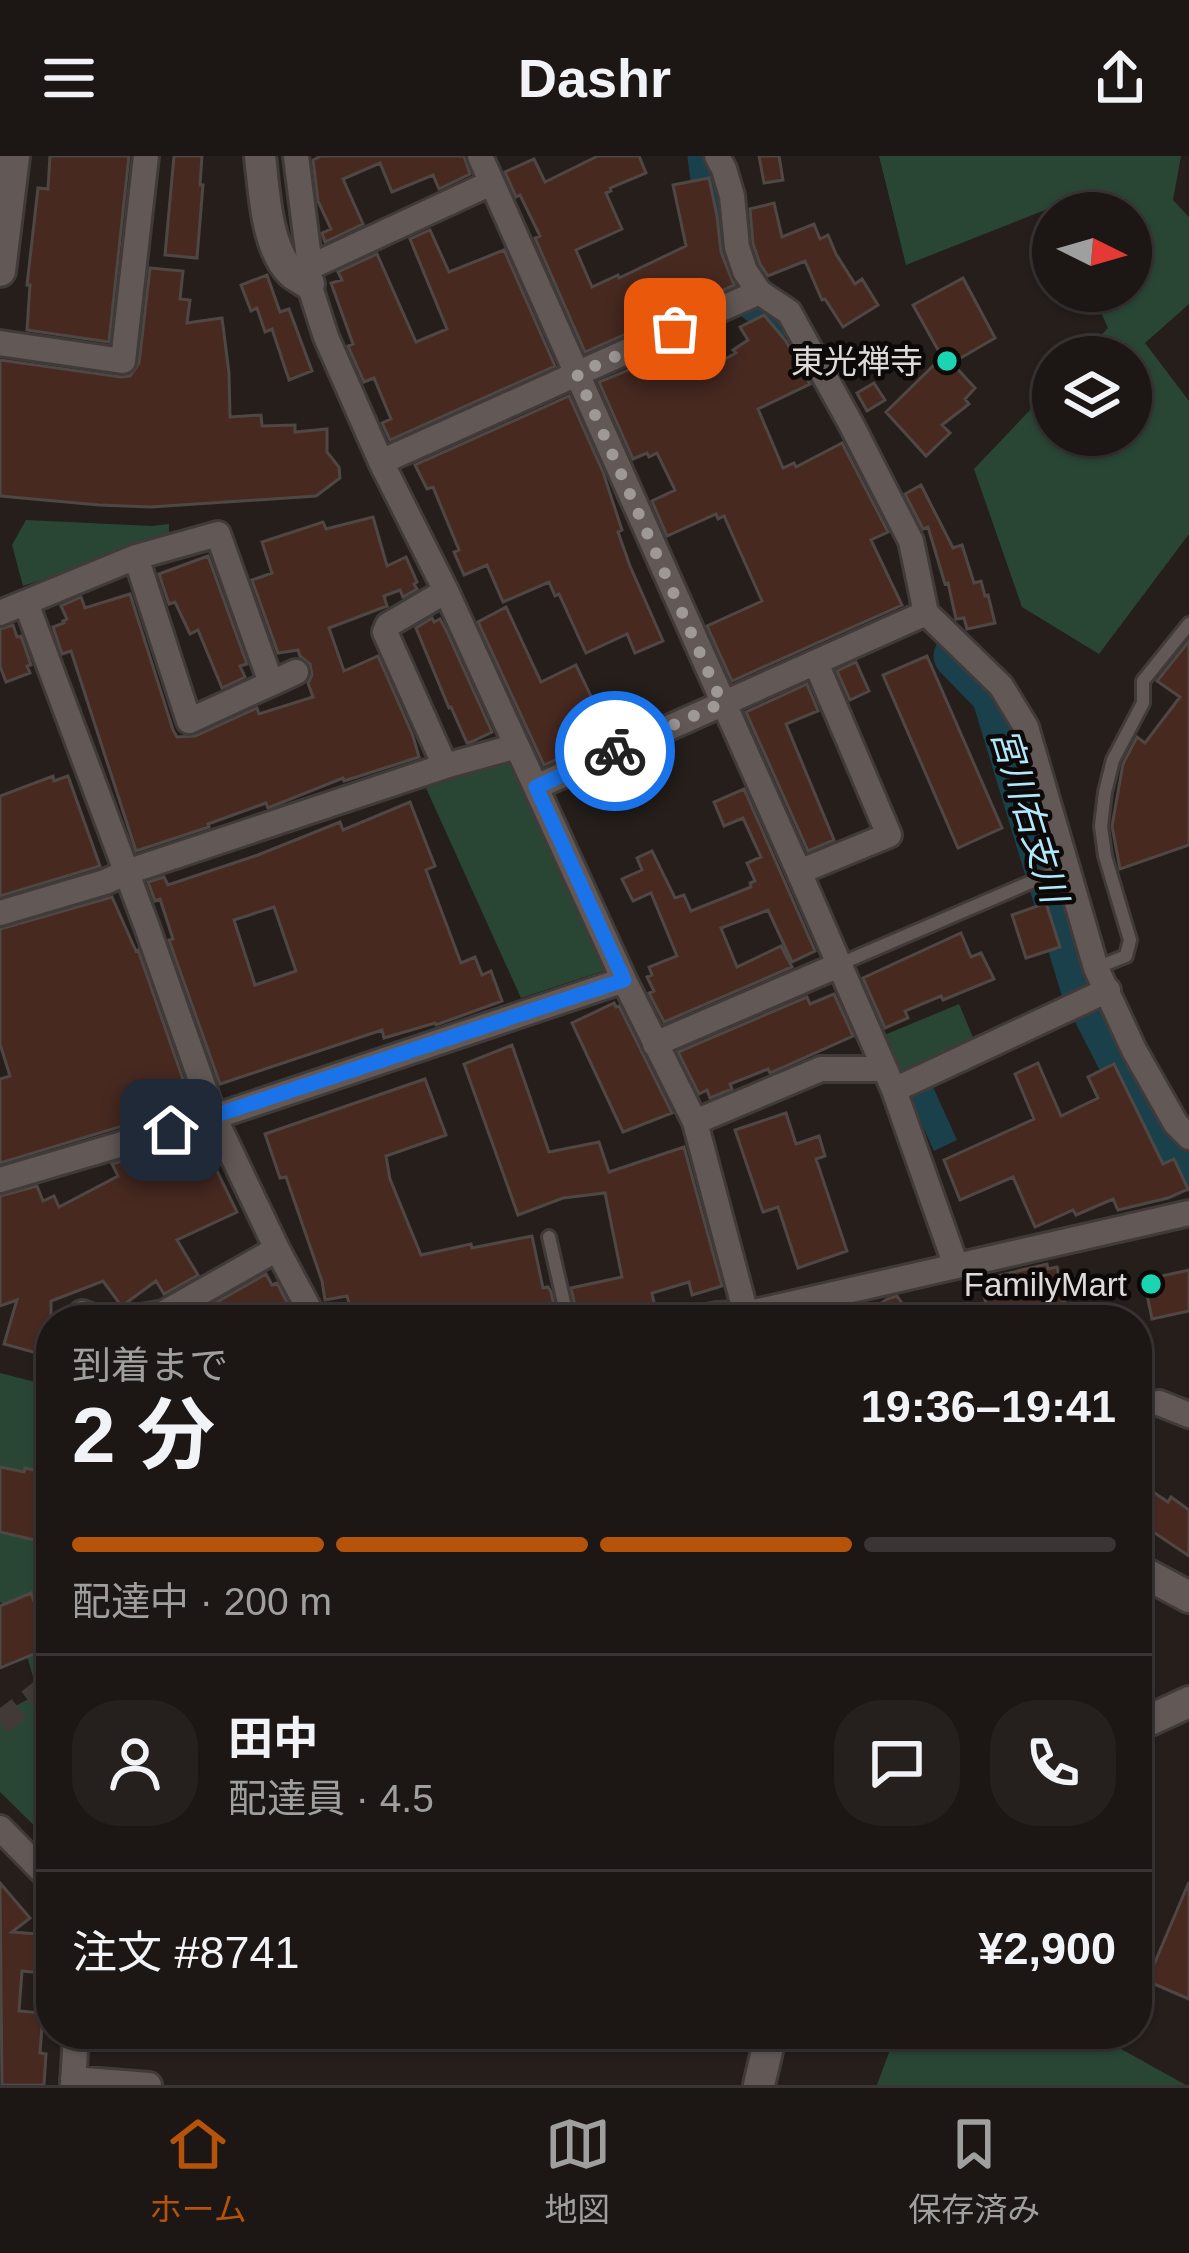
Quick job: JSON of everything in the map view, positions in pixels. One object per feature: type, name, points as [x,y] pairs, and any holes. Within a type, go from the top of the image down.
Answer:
[{"type":"street","points":[[0,271],[14,156]]},
{"type":"street","points":[[0,343],[123,361],[146,156]]},
{"type":"street","points":[[260,156],[268,218],[278,250],[290,271],[309,275],[491,183]]},
{"type":"street","points":[[296,156],[309,275],[326,337],[624,980],[695,1122],[744,1305]]},
{"type":"street","points":[[480,156],[889,1079],[956,1266]]},
{"type":"street","points":[[717,156],[732,196],[737,247],[754,294],[789,313],[911,541],[920,616],[1001,686],[1026,727],[1062,869],[1101,987],[1176,1124],[1189,1137]]},
{"type":"street","points":[[381,462],[754,294]]},
{"type":"street","points":[[0,613],[136,557],[218,534],[271,683]]},
{"type":"street","points":[[136,557],[189,721],[296,672]]},
{"type":"street","points":[[445,766],[385,632],[388,625],[446,591]]},
{"type":"street","points":[[26,603],[214,1117],[307,1305]]},
{"type":"street","points":[[536,787],[920,616]]},
{"type":"street","points":[[800,872],[889,836],[816,663]]},
{"type":"street","points":[[0,913],[105,883],[445,766],[517,746]]},
{"type":"street","points":[[655,1044],[839,965]]},
{"type":"street","points":[[0,1180],[214,1117],[624,980]]},
{"type":"street","points":[[695,1122],[820,1069],[889,1079],[1101,987]]},
{"type":"street","points":[[796,1305],[1189,1213]]},
{"type":"street","points":[[178,1305],[277,1249]]},
{"type":"street","points":[[1155,1402],[1189,1415]]},
{"type":"street","points":[[1152,1577],[1189,1597]]},
{"type":"street","points":[[1152,1719],[1189,1702]]},
{"type":"street","points":[[0,1828],[36,1865]]},
{"type":"street","points":[[75,2049],[73,2082],[149,2085]]},
{"type":"street","points":[[759,2085],[767,2049]]},
{"type":"lane","points":[[1101,987],[1126,956],[1130,940],[1105,856],[1101,826],[1105,793],[1113,760],[1143,703],[1143,681],[1189,624]]},
{"type":"lane","points":[[839,965],[1062,869]]},
{"type":"lane","points":[[549,1237],[565,1305]]},
{"type":"green space","points":[[879,156],[1181,156],[1173,200],[1189,217],[1189,304],[1152,337],[1101,336],[1108,328],[1101,312],[1152,312],[1152,192],[1032,192],[1032,215],[906,265]]},
{"type":"green space","points":[[1152,352],[1189,401],[1189,534],[1099,654],[1022,607],[974,469],[1032,408],[1032,456],[1152,456]]},
{"type":"green space","points":[[26,520],[169,524],[169,539],[23,586],[12,545]]},
{"type":"green space","points":[[512,759],[606,970],[521,998],[426,788]]},
{"type":"green space","points":[[959,1004],[975,1042],[900,1076],[882,1036]]},
{"type":"green space","points":[[0,1373],[36,1382],[36,1687],[13,1608],[0,1602]]},
{"type":"green space","points":[[36,1695],[36,1827],[0,1792],[0,1714]]},
{"type":"green space","points":[[890,2049],[1121,2049],[1186,2085],[877,2085]]},
{"type":"water","points":[[933,1087],[957,1140],[934,1151],[910,1098]]},
{"type":"building","points":[[50,156],[129,156],[109,342],[27,330],[38,188],[48,189]]},
{"type":"building","points":[[174,156],[202,156],[197,258],[165,255]]},
{"type":"building","points":[[321,156],[464,156],[470,174],[439,189],[433,175],[392,192],[380,163],[343,179],[363,224],[325,242],[322,233],[331,229],[318,201],[313,160]]},
{"type":"building","points":[[598,156],[639,156],[646,173],[606,193],[622,229],[576,250],[592,287],[686,246],[673,185],[709,178],[721,252],[734,285],[690,305],[684,290],[636,313],[642,327],[585,352],[535,238],[540,236],[505,172],[534,159],[545,182]]},
{"type":"building","points":[[759,156],[779,156],[783,180],[764,183]]},
{"type":"building","points":[[774,203],[782,237],[814,224],[820,239],[828,235],[855,284],[862,279],[878,305],[843,327],[822,300],[805,261],[768,276],[753,244],[750,209]]},
{"type":"building","points":[[430,230],[449,272],[504,250],[555,366],[390,440],[382,423],[391,419],[374,378],[364,382],[348,346],[353,344],[331,283],[342,280],[338,272],[377,254],[416,342],[447,329],[410,239]]},
{"type":"building","points":[[150,268],[183,271],[180,299],[190,300],[187,323],[222,318],[230,417],[261,415],[262,426],[295,425],[295,432],[327,429],[327,452],[339,467],[340,478],[316,496],[151,507],[0,496],[0,360],[130,376],[139,363]]},
{"type":"building","points":[[267,275],[280,312],[289,309],[312,371],[289,380],[272,329],[265,332],[257,308],[251,311],[241,285]]},
{"type":"building","name":"東光禅寺","points":[[963,278],[995,338],[952,363],[975,388],[965,399],[969,404],[942,425],[950,433],[926,456],[886,412],[942,357],[913,305]]},
{"type":"building","points":[[764,315],[786,341],[810,384],[758,409],[783,468],[794,463],[796,467],[842,443],[888,532],[871,540],[902,605],[732,681],[707,626],[762,601],[724,516],[718,519],[716,514],[667,536],[652,501],[675,490],[657,453],[633,459],[599,382],[672,352],[674,358],[680,355],[690,378],[736,353],[733,350],[748,340],[740,327]]},
{"type":"building","points":[[874,383],[885,400],[867,411],[857,393]]},
{"type":"building","points":[[569,396],[603,472],[630,566],[663,641],[635,653],[627,634],[586,653],[549,582],[503,602],[487,565],[464,575],[433,487],[427,489],[415,465]]},
{"type":"building","points":[[921,485],[953,548],[962,545],[974,583],[981,581],[988,595],[995,623],[967,629],[964,618],[956,619],[928,527],[923,529],[905,494]]},
{"type":"building","points":[[373,517],[387,566],[406,557],[417,589],[403,597],[400,590],[384,596],[387,606],[329,628],[344,671],[378,656],[419,757],[343,778],[268,808],[266,803],[136,851],[71,651],[62,654],[53,627],[67,619],[61,606],[81,597],[85,608],[130,594],[173,730],[177,737],[195,736],[257,708],[259,714],[313,697],[308,683],[310,664],[298,650],[278,653],[252,580],[272,573],[262,542],[323,522],[326,529]]},
{"type":"building","points":[[208,556],[247,664],[240,666],[245,677],[222,688],[198,630],[190,634],[175,602],[169,604],[159,574]]},
{"type":"building","points":[[506,607],[541,682],[576,665],[600,715],[568,730],[578,750],[544,765],[478,622]]},
{"type":"building","points":[[432,618],[434,622],[440,619],[446,630],[492,732],[471,742],[467,743],[449,708],[416,628]]},
{"type":"building","points":[[13,625],[31,665],[27,666],[30,673],[6,682],[0,666],[0,629]]},
{"type":"building","points":[[1189,641],[1189,845],[1120,869],[1112,826],[1123,764],[1137,737],[1145,743],[1180,697],[1157,681]]},
{"type":"building","points":[[927,656],[1002,828],[958,848],[883,675]]},
{"type":"building","points":[[856,662],[869,691],[850,700],[837,671]]},
{"type":"building","points":[[807,684],[818,711],[786,724],[834,840],[808,851],[746,712]]},
{"type":"building","points":[[53,776],[54,781],[68,776],[100,866],[0,896],[0,796]]},
{"type":"building","points":[[744,789],[815,951],[792,962],[768,910],[721,928],[737,967],[781,946],[792,967],[664,1022],[649,993],[654,991],[647,977],[652,975],[649,967],[677,956],[651,893],[633,901],[622,879],[642,870],[637,858],[652,851],[675,898],[684,895],[691,911],[751,887],[755,881],[747,863],[761,857],[743,818],[724,826],[714,802]]},
{"type":"building","points":[[410,802],[435,866],[426,870],[461,963],[475,957],[482,975],[491,971],[502,1001],[384,1038],[382,1030],[220,1084],[169,940],[173,939],[160,899],[155,901],[148,882],[164,877],[168,885],[340,822],[343,830]],"holes":[[[274,907],[296,971],[255,985],[234,920]]]},
{"type":"building","points":[[112,897],[138,950],[192,1105],[0,1163],[0,1079],[10,1076],[0,1044],[0,929]]},
{"type":"building","points":[[1046,903],[1060,947],[1026,958],[1012,915]]},
{"type":"building","points":[[961,933],[971,957],[981,953],[994,979],[905,1011],[908,1018],[885,1028],[863,978]]},
{"type":"building","points":[[834,994],[853,1036],[770,1073],[768,1069],[730,1084],[732,1089],[710,1098],[707,1090],[699,1094],[678,1052],[807,997],[810,1004]]},
{"type":"building","points":[[614,1003],[672,1113],[623,1132],[572,1023]]},
{"type":"building","points":[[512,1045],[549,1152],[599,1142],[609,1172],[684,1147],[722,1286],[692,1295],[689,1282],[652,1293],[655,1305],[575,1305],[571,1288],[622,1277],[605,1193],[563,1198],[518,1215],[464,1064]]},
{"type":"building","points":[[1038,1063],[1061,1116],[1098,1098],[1088,1077],[1114,1064],[1163,1164],[1174,1159],[1188,1189],[1118,1210],[1113,1199],[1035,1227],[1013,1177],[960,1200],[944,1160],[1034,1119],[1015,1074]]},
{"type":"building","points":[[425,1079],[446,1135],[386,1156],[390,1179],[421,1255],[532,1236],[543,1288],[548,1287],[554,1305],[350,1305],[347,1296],[325,1300],[286,1177],[280,1178],[265,1134]]},
{"type":"building","points":[[786,1113],[796,1144],[819,1136],[825,1156],[816,1159],[847,1251],[798,1268],[778,1207],[763,1212],[735,1130]]},
{"type":"building","points":[[201,1138],[237,1212],[177,1240],[198,1275],[164,1294],[156,1281],[120,1304],[103,1281],[51,1301],[51,1305],[36,1305],[36,1353],[4,1344],[17,1300],[0,1306],[0,1196],[37,1186],[43,1201],[54,1196],[59,1207],[118,1176],[112,1164]]},
{"type":"building","points":[[1047,1264],[1048,1269],[1057,1267],[1065,1302],[986,1305],[980,1280]]},
{"type":"building","points":[[1189,1270],[1189,1311],[1152,1319],[1144,1280]]},
{"type":"building","points":[[266,1274],[272,1285],[277,1283],[288,1305],[212,1305]]},
{"type":"building","points":[[897,1296],[903,1305],[878,1305]]},
{"type":"building","points":[[0,1467],[36,1471],[36,1540],[0,1532]]},
{"type":"building","points":[[1152,1491],[1189,1510],[1189,1556],[1152,1531]]},
{"type":"building","points":[[31,1593],[36,1606],[36,1653],[0,1668],[0,1606]]},
{"type":"building","points":[[1189,1882],[1189,1999],[1152,1983],[1152,1969]]},
{"type":"building","points":[[0,1883],[30,1918],[12,1932],[36,1934],[36,1972],[22,1971],[19,2011],[36,2012],[36,2049],[46,2054],[44,2085],[2,2085]]},
{"type":"waterway","name":"宮川右支川","points":[[710,156],[723,259],[743,289],[777,316]]},
{"type":"waterway","name":"宮川右支川","points":[[956,656],[994,695],[1083,988],[1153,1125],[1189,1169]]},
{"type":"tunnel","points":[[0,1723],[36,1695]]},
{"type":"way so far","points":[[615,751],[722,703],[577,374],[675,329]]},
{"type":"place","name":"東光禅寺","points":[[947,361]]},
{"type":"place","name":"FamilyMart","points":[[1151,1284]]},
{"type":"route","points":[[171,1130],[624,980],[536,787],[615,751]]}]
